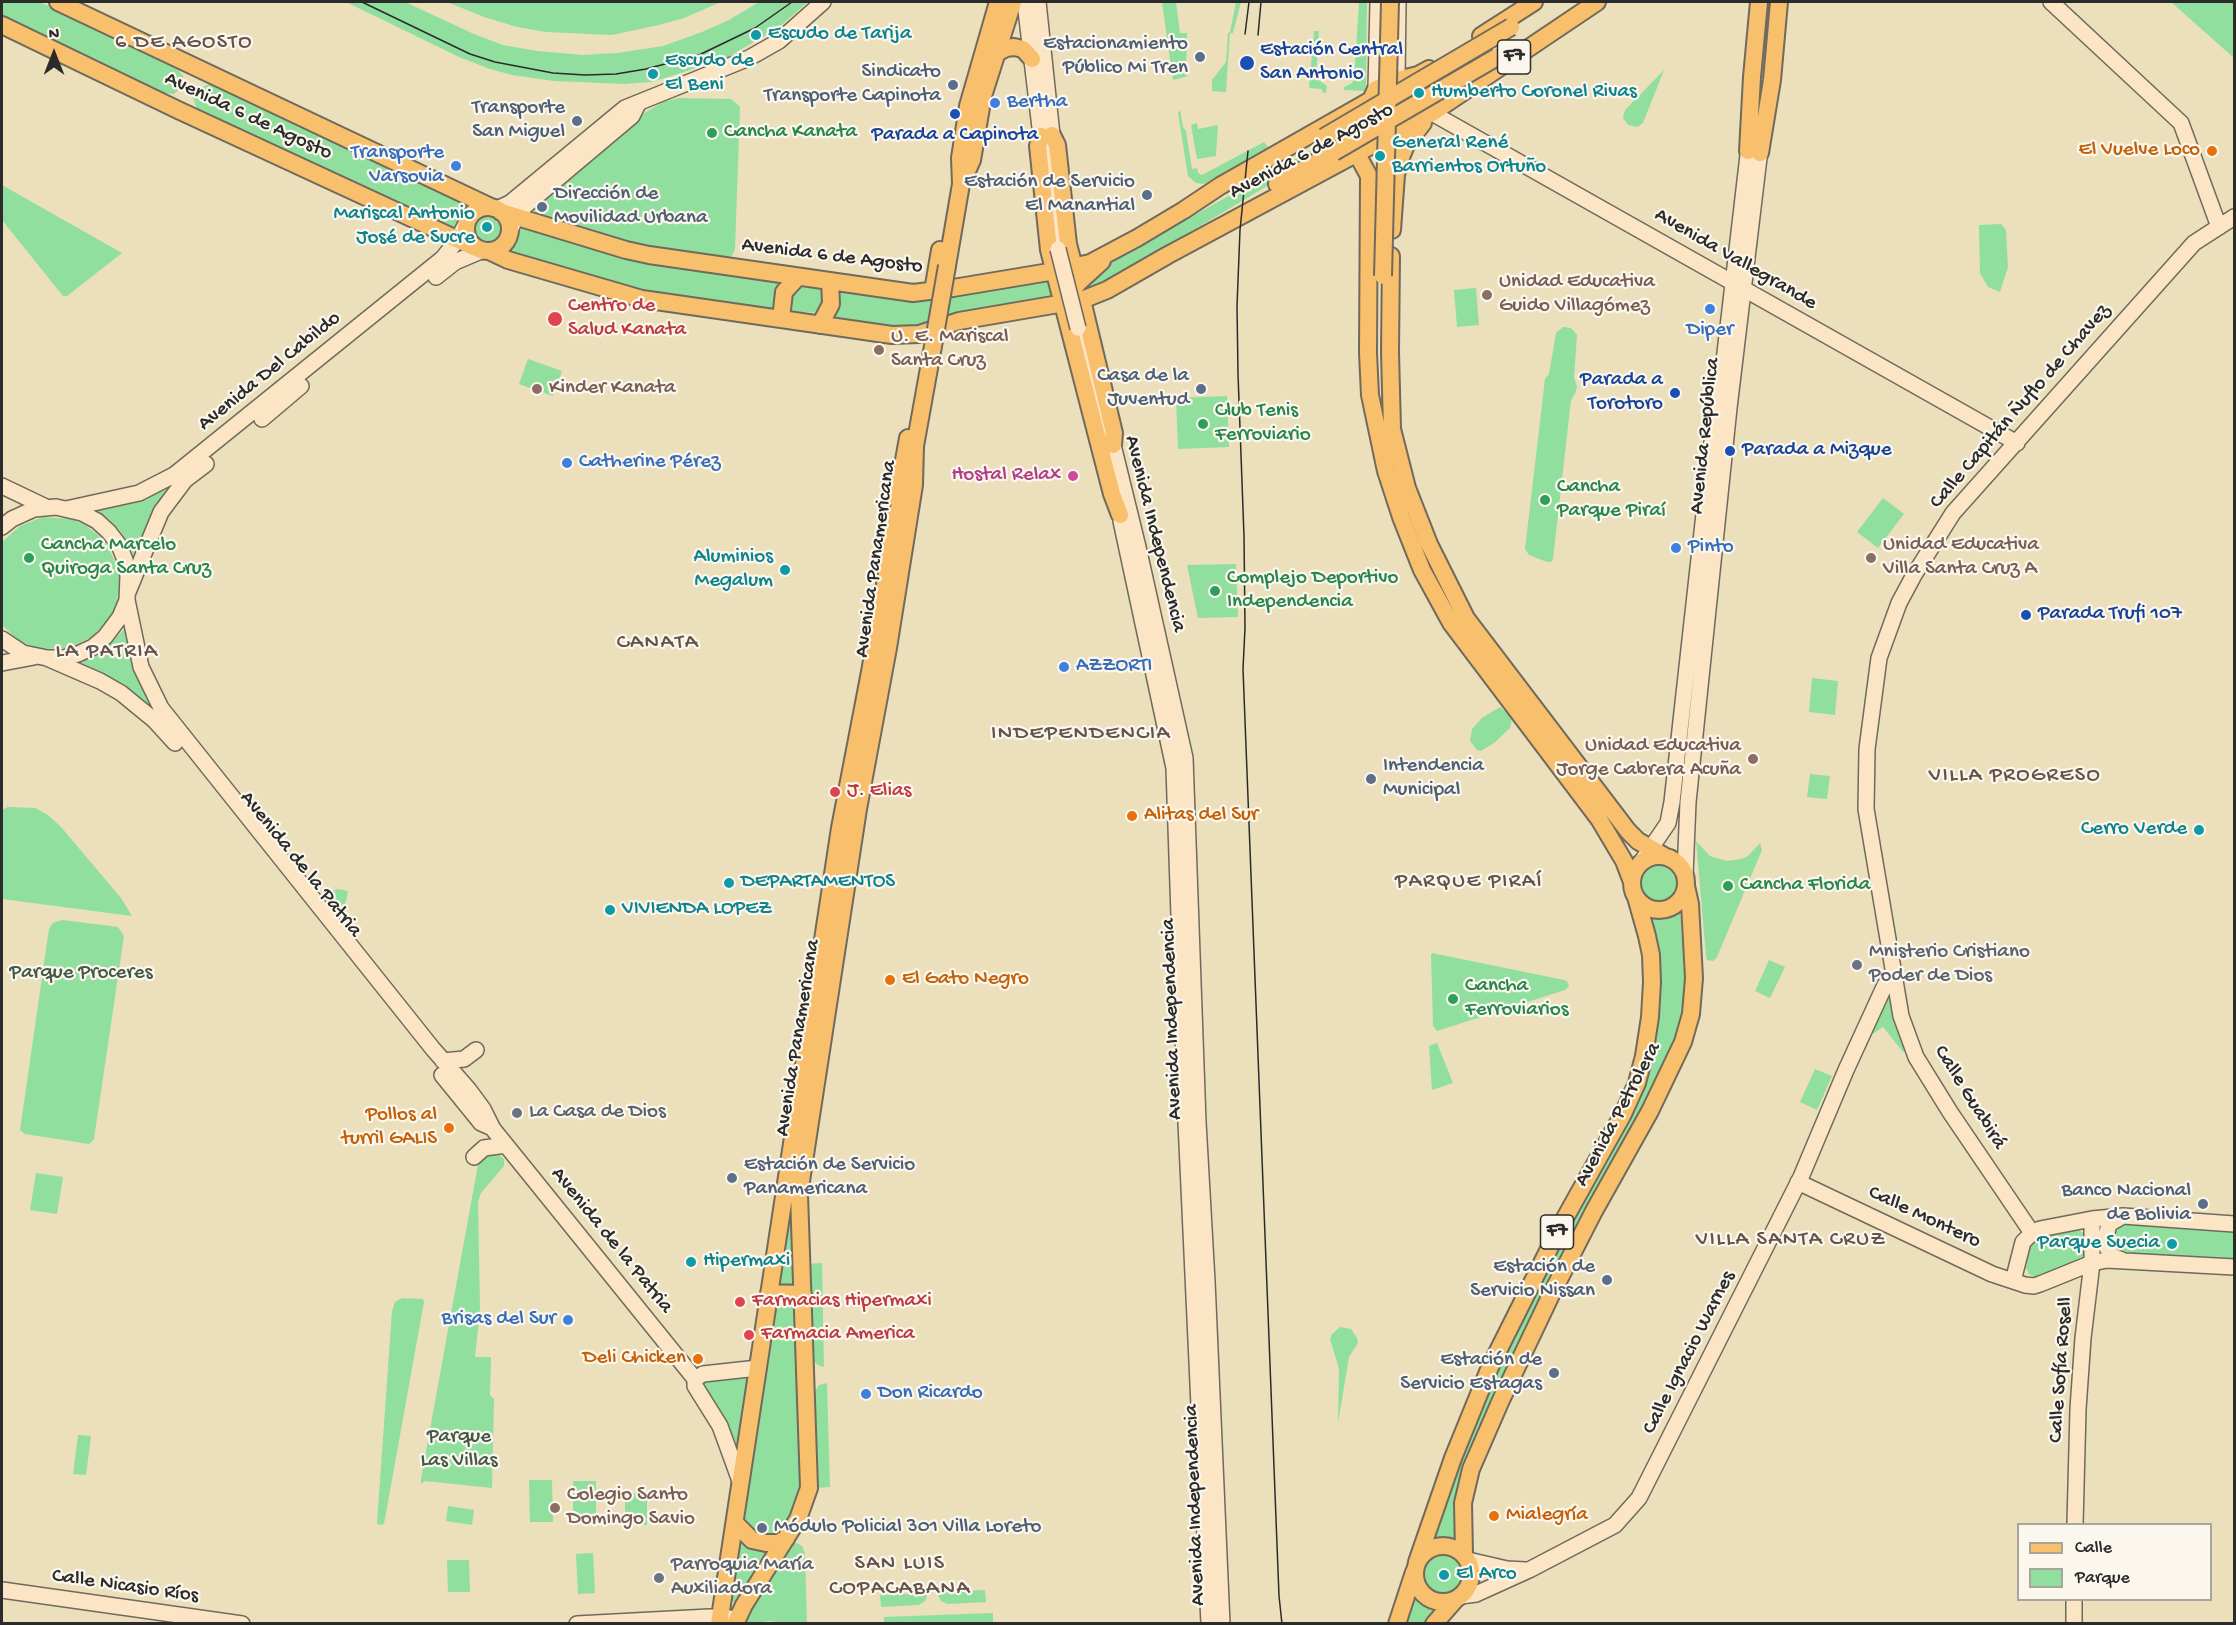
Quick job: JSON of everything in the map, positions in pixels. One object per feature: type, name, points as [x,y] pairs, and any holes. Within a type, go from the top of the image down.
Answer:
[{"type":"main road","name":"Avenida 6 de Agosto","points":[[58,2],[503,215],[638,253],[913,293],[1054,271],[1090,263],[1371,100],[1376,89],[1397,80],[1418,75],[1534,2]]},
{"type":"main road","points":[[503,215],[479,209],[468,220],[466,232],[468,239],[482,250],[498,249],[504,244],[503,215],[510,203],[625,108],[749,58],[779,40],[823,2]]},
{"type":"main road","name":"Avenida Panamericana","points":[[966,159],[970,97],[998,2]]},
{"type":"main road","name":"Avenida Panamericana","points":[[727,1621],[786,1539],[798,1519],[809,1488],[799,1194],[806,1139],[858,809],[888,648],[914,484],[915,446],[961,184],[984,96],[1013,2]]},
{"type":"main road","name":"Avenida Independencia","points":[[1025,2],[1032,59],[1047,139]]},
{"type":"main road","name":"Avenida Independencia","points":[[1038,2],[1047,139],[1058,249],[1103,424],[1113,445],[1185,758],[1197,1122],[1208,1293],[1222,1623]]},
{"type":"main road","points":[[1376,89],[1378,2]]},
{"type":"main road","points":[[1381,276],[1385,2]]},
{"type":"main road","points":[[1385,430],[1376,361],[1390,2]]},
{"type":"main road","points":[[1357,154],[1376,138],[1387,124],[1396,93],[1398,2]]},
{"type":"main road","name":"Avenida 6 de Agosto","points":[[1184,210],[1224,194],[1550,2]]},
{"type":"main road","name":"Avenida 6 de Agosto","points":[[1165,257],[1198,230],[1497,57],[1578,2]]},
{"type":"main road","name":"Avenida 6 de Agosto","points":[[2,25],[178,110],[507,260],[642,299],[909,336],[946,324],[1082,300],[1107,290],[1432,113],[1597,2]]},
{"type":"main road","name":"F7","points":[[1754,152],[1752,77],[1760,2]]},
{"type":"main road","name":"Avenida República","points":[[1657,852],[1668,823],[1676,776],[1714,417],[1737,286],[1770,2]]},
{"type":"main road","name":"F7","points":[[1754,152],[1772,80],[1779,2]]},
{"type":"main road","points":[[2051,2],[2181,123],[2219,226]]},
{"type":"main road","points":[[997,53],[1014,47],[1023,49],[1032,59]]},
{"type":"main road","points":[[1385,430],[1390,383],[1392,213],[1396,175],[1406,145],[1432,113]]},
{"type":"main road","name":"Avenida Vallegrande","points":[[1432,113],[2017,443]]},
{"type":"main road","points":[[1341,117],[1345,134],[1369,176],[1368,353],[1370,395],[1416,514],[1439,566],[1466,618],[1617,818],[1638,841],[1657,852],[1679,865],[1685,881],[1683,895],[1678,903],[1660,910],[1651,909],[1642,904],[1634,890],[1634,872],[1640,864],[1657,852]]},
{"type":"main road","points":[[1074,267],[1068,244],[1057,145],[1047,139],[1038,146],[1049,250],[1112,494],[1120,515]]},
{"type":"main road","points":[[933,291],[954,173],[966,159],[973,174],[953,288]]},
{"type":"main road","name":"Calle Capitán Ñuflo de Chavez","points":[[1895,975],[1866,801],[1867,749],[1879,658],[1899,603],[1953,513],[2194,243],[2235,217]]},
{"type":"main road","name":"Avenida Del Cabildo","points":[[66,508],[139,493],[174,475],[443,258],[458,239],[468,220]]},
{"type":"main road","name":"Avenida Del Cabildo","points":[[41,657],[70,656],[93,647],[116,625],[161,512],[185,480],[455,262],[482,250]]},
{"type":"main road","points":[[1063,304],[1079,282],[1099,265],[1107,254]]},
{"type":"main road","points":[[781,319],[783,292],[798,277]]},
{"type":"main road","points":[[820,325],[831,304],[830,281]]},
{"type":"main road","name":"Avenida República","points":[[1685,881],[1688,802],[1737,286]]},
{"type":"main road","points":[[1082,300],[1114,433],[1113,445]]},
{"type":"main road","points":[[914,484],[921,463],[946,324]]},
{"type":"main road","points":[[897,514],[897,496],[927,331]]},
{"type":"main road","name":"Avenida Independencia","points":[[1103,424],[1102,432],[1119,499],[1120,515],[1174,768],[1186,1122],[1209,1623]]},
{"type":"main road","name":"Avenida Petrolera","points":[[1385,430],[1392,493],[1422,570],[1451,623],[1599,819],[1624,861],[1647,936],[1651,955],[1652,982],[1650,1017],[1637,1083],[1623,1114],[1560,1227],[1490,1367],[1453,1458],[1397,1623]]},
{"type":"main road","name":"Avenida Panamericana","points":[[727,1621],[735,1523],[838,840],[897,514],[904,497],[910,460],[915,446]]},
{"type":"main road","points":[[2,486],[46,507]]},
{"type":"main road","points":[[2,527],[23,513],[46,507],[66,508]]},
{"type":"main road","name":"Avenida de la Patria","points":[[66,508],[96,521],[114,538],[125,560],[128,576],[127,596],[141,667],[160,708],[483,1109],[506,1145],[695,1379],[695,1386],[720,1426],[741,1485]]},
{"type":"main road","name":"Avenida de la Patria","points":[[2,639],[23,653],[41,657],[100,681],[121,693],[154,720],[173,740],[481,1124],[494,1129]]},
{"type":"main road","points":[[2,663],[41,657]]},
{"type":"main road","name":"Avenida Petrolera","points":[[1466,1557],[1464,1503],[1471,1469],[1570,1258],[1650,1111],[1683,1042],[1691,1014],[1694,978],[1690,904],[1685,881]]},
{"type":"main road","name":"Calle Ignacio Warnes","points":[[1459,1597],[1476,1594],[1529,1570],[1615,1525],[1639,1498],[1798,1182],[1885,985],[1895,975]]},
{"type":"main road","name":"Calle Guabirá","points":[[1895,975],[1901,1016],[1916,1057],[1950,1112],[2032,1233]]},
{"type":"main road","points":[[443,1061],[464,1059],[476,1050]]},
{"type":"main road","points":[[474,1157],[484,1148],[506,1145]]},
{"type":"main road","name":"Calle Montero","points":[[1798,1182],[1992,1274],[2013,1281],[2034,1286],[2092,1263]]},
{"type":"main road","points":[[2013,1281],[2023,1242],[2032,1233],[2092,1219],[2123,1216],[2235,1224]]},
{"type":"main road","points":[[2122,1260],[2112,1256],[2105,1241],[2109,1224],[2123,1216]]},
{"type":"main road","name":"Calle Sofía Rosell","points":[[2075,1523],[2079,1397],[2092,1263],[2092,1219]]},
{"type":"main road","points":[[2092,1263],[2122,1260],[2235,1267]]},
{"type":"main road","points":[[770,1293],[802,1294]]},
{"type":"main road","points":[[695,1379],[703,1374],[758,1368]]},
{"type":"main road","points":[[735,1523],[752,1540],[777,1543],[786,1539]]},
{"type":"main road","points":[[1459,1597],[1442,1602],[1422,1593],[1416,1583],[1416,1565],[1426,1551],[1440,1545],[1453,1547],[1466,1557],[1507,1569],[1529,1570]]},
{"type":"main road","name":"F7","points":[[1434,1623],[1468,1588],[1471,1568],[1466,1557]]},
{"type":"main road","name":"Calle Nicasio Ríos","points":[[2,1590],[242,1623]]},
{"type":"main road","points":[[2074,1601],[2074,1623]]},
{"type":"main road","points":[[577,1623],[727,1621]]},
{"type":"green space","points":[[2,2],[39,2],[54,8],[176,67],[183,76],[183,86],[174,94],[163,93],[2,17]]},
{"type":"green space","points":[[346,2],[405,2],[503,45],[583,55],[617,53],[663,46],[729,20],[759,2],[808,2],[778,28],[728,57],[651,82],[624,84],[554,81],[512,75],[490,69],[459,57]]},
{"type":"green space","points":[[447,2],[721,2],[684,18],[612,35],[546,32],[517,27]]},
{"type":"green space","points":[[1162,2],[1176,2],[1180,33],[1187,33],[1186,75],[1188,76],[1173,80]]},
{"type":"green space","points":[[1236,2],[1241,2],[1233,33],[1230,33],[1226,92],[1212,91],[1212,80],[1226,62],[1228,33]]},
{"type":"green space","points":[[1359,2],[1367,2],[1366,85],[1364,91],[1344,90],[1344,87],[1354,80]]},
{"type":"green space","points":[[2171,2],[2234,2],[2234,58]]},
{"type":"green space","points":[[1314,31],[1319,31],[1316,78],[1327,86],[1326,93],[1322,92],[1322,89],[1309,88]]},
{"type":"green space","points":[[1664,70],[1643,123],[1637,127],[1628,125],[1623,118],[1625,110]]},
{"type":"green space","points":[[210,84],[469,204],[460,216],[457,231],[202,112],[197,109],[193,98],[199,88]]},
{"type":"green space","points":[[679,98],[731,99],[740,107],[735,249],[732,256],[725,258],[634,244],[537,215],[533,207],[641,115],[663,102]]},
{"type":"green space","points":[[1180,110],[1192,169],[1197,168],[1198,173],[1202,175],[1264,142],[1268,147],[1204,184],[1196,183],[1188,176],[1178,113]]},
{"type":"green space","points":[[1197,123],[1198,129],[1218,125],[1216,156],[1197,159],[1191,125]]},
{"type":"green space","points":[[1334,125],[1343,140],[1331,148],[1101,285],[1070,295],[1080,284],[1124,254],[1326,142]]},
{"type":"green space","points":[[2,185],[122,253],[67,296],[63,296],[2,220]]},
{"type":"green space","points":[[488,214],[498,218],[502,228],[498,238],[488,242],[478,238],[474,228],[478,218]]},
{"type":"green space","points":[[2001,224],[2006,230],[2008,267],[2000,292],[1988,287],[1980,273],[1979,225]]},
{"type":"green space","points":[[519,226],[785,282],[777,311],[643,292],[507,252],[516,241]]},
{"type":"green space","points":[[1051,277],[1055,298],[937,319],[914,326],[891,327],[830,319],[835,289]]},
{"type":"green space","points":[[796,287],[822,289],[827,296],[819,313],[790,311],[790,290]]},
{"type":"green space","points":[[1476,288],[1479,325],[1457,327],[1454,290]]},
{"type":"green space","points":[[1563,327],[1571,328],[1577,335],[1574,377],[1577,387],[1571,400],[1553,559],[1547,562],[1529,555],[1525,549],[1545,379],[1549,374],[1556,333]]},
{"type":"green space","points":[[528,359],[562,371],[553,396],[519,384]]},
{"type":"green space","name":"Club Tenis Ferroviario","points":[[1227,396],[1229,447],[1178,449],[1176,398]]},
{"type":"green space","points":[[188,472],[147,528],[134,557],[117,527],[93,508]]},
{"type":"green space","points":[[1883,498],[1904,514],[1878,548],[1857,532]]},
{"type":"green space","points":[[43,517],[71,519],[97,534],[106,544],[119,574],[116,605],[110,618],[92,637],[68,648],[42,649],[29,645],[18,640],[2,625],[2,542],[20,526]]},
{"type":"green space","name":"Complejo Deportivo Independencia","points":[[1236,564],[1238,617],[1198,618],[1187,565]]},
{"type":"green space","points":[[126,627],[129,650],[137,673],[159,715],[128,691],[77,665],[105,650]]},
{"type":"green space","points":[[1812,678],[1838,681],[1835,715],[1809,712]]},
{"type":"green space","points":[[1500,707],[1512,718],[1510,728],[1494,743],[1481,751],[1477,750],[1470,741],[1472,729],[1482,718]]},
{"type":"green space","points":[[1810,774],[1830,776],[1827,799],[1807,797]]},
{"type":"green space","name":"Parque Proceres","points":[[8,807],[35,808],[48,815],[61,827],[121,898],[132,916],[2,899],[2,810]]},
{"type":"green space","points":[[1696,841],[1710,856],[1727,861],[1748,856],[1760,843],[1762,850],[1717,957],[1713,961],[1707,960],[1706,956]]},
{"type":"green space","points":[[1660,864],[1667,865],[1673,870],[1678,876],[1678,890],[1673,896],[1667,901],[1660,902],[1653,901],[1647,896],[1642,890],[1641,883],[1642,876],[1647,870],[1653,865]]},
{"type":"green space","points":[[338,889],[348,891],[341,926],[318,899]]},
{"type":"green space","points":[[1680,908],[1685,986],[1683,1011],[1674,1047],[1662,1075],[1529,1323],[1456,1538],[1434,1538],[1432,1537],[1459,1461],[1499,1366],[1555,1250],[1629,1116],[1657,946],[1650,915],[1665,917]]},
{"type":"green space","name":"Parque Proceres","points":[[62,920],[118,927],[124,936],[94,1139],[89,1144],[25,1134],[20,1130],[49,929],[53,923]]},
{"type":"green space","points":[[1432,953],[1564,980],[1569,986],[1565,990],[1437,1031],[1433,1026]]},
{"type":"green space","points":[[1769,960],[1785,967],[1770,998],[1755,991]]},
{"type":"green space","points":[[1891,989],[1906,1050],[1903,1052],[1883,1027],[1873,1034],[1869,1032]]},
{"type":"green space","points":[[1437,1043],[1453,1083],[1432,1090],[1429,1046]]},
{"type":"green space","points":[[1815,1069],[1832,1076],[1817,1110],[1800,1102]]},
{"type":"green space","points":[[796,1145],[795,1287],[776,1286]]},
{"type":"green space","name":"Parque Las Villas","points":[[497,1152],[504,1159],[504,1166],[481,1193],[478,1201],[480,1310],[475,1357],[491,1357],[490,1395],[494,1399],[492,1488],[425,1481],[421,1484],[479,1159],[480,1156]]},
{"type":"green space","points":[[36,1173],[63,1177],[57,1214],[30,1210]]},
{"type":"green space","name":"Parque Suecia","points":[[2119,1223],[2234,1229],[2234,1261],[2120,1254],[2112,1249],[2111,1230]]},
{"type":"green space","name":"Parque Suecia","points":[[2077,1229],[2085,1234],[2085,1256],[2083,1258],[2037,1278],[2029,1274],[2026,1268],[2029,1244],[2038,1237]]},
{"type":"green space","points":[[822,1263],[824,1367],[813,1360],[806,1264]]},
{"type":"green space","name":"Parque Las Villas","points":[[402,1298],[423,1299],[424,1302],[384,1524],[379,1525],[377,1523],[392,1311],[395,1302]]},
{"type":"green space","points":[[782,1301],[791,1302],[796,1307],[802,1486],[788,1524],[779,1534],[772,1536],[757,1534],[747,1526],[743,1513],[776,1306]]},
{"type":"green space","points":[[1340,1327],[1351,1329],[1358,1343],[1349,1357],[1338,1423],[1339,1369],[1330,1339]]},
{"type":"green space","points":[[747,1376],[749,1379],[739,1443],[736,1444],[733,1443],[701,1382]]},
{"type":"green space","points":[[827,1383],[830,1487],[815,1488],[814,1393],[819,1385]]},
{"type":"green space","points":[[78,1435],[91,1436],[86,1475],[73,1474]]},
{"type":"green space","points":[[529,1480],[552,1480],[553,1522],[530,1522]]},
{"type":"green space","points":[[573,1481],[596,1481],[596,1523],[573,1523]]},
{"type":"green space","points":[[625,1493],[647,1493],[647,1525],[625,1525]]},
{"type":"green space","points":[[448,1506],[474,1510],[472,1525],[446,1521]]},
{"type":"green space","points":[[742,1541],[769,1551],[737,1603],[734,1603],[730,1598],[739,1543]]},
{"type":"green space","points":[[797,1543],[802,1546],[805,1553],[807,1623],[769,1621],[743,1624],[748,1611],[792,1544]]},
{"type":"green space","points":[[593,1553],[595,1593],[578,1594],[576,1554]]},
{"type":"green space","points":[[1443,1554],[1451,1555],[1458,1560],[1463,1567],[1463,1583],[1458,1590],[1451,1595],[1443,1596],[1435,1595],[1428,1590],[1423,1583],[1422,1575],[1423,1567],[1428,1560],[1435,1555]]},
{"type":"green space","points":[[447,1560],[469,1560],[470,1592],[448,1592]]},
{"type":"green space","points":[[985,1590],[986,1602],[948,1604],[941,1601],[936,1592]]},
{"type":"green space","points":[[928,1593],[925,1601],[919,1605],[881,1607],[880,1595]]},
{"type":"green space","points":[[1413,1596],[1437,1609],[1426,1623],[1405,1624]]},
{"type":"green space","points":[[993,1613],[993,1623],[884,1623],[884,1617]]},
{"type":"tram line","points":[[362,2],[470,54],[495,62],[553,73],[585,75],[616,74],[646,69],[699,55],[755,28],[792,2]]},
{"type":"tram line","points":[[1245,34],[1249,2]]},
{"type":"tram line","points":[[1258,35],[1261,2]]},
{"type":"tram line","points":[[1248,151],[1240,230],[1237,306],[1244,536],[1243,669],[1279,1596],[1282,1624]]},
{"type":"place","name":"Escudo de Tarija","points":[[756,35]]},
{"type":"place","name":"Estacionamiento Público Mi Tren","points":[[1200,57]]},
{"type":"place","name":"Estación Central San Antonio","points":[[1247,63]]},
{"type":"place","name":"Escudo de El Beni","points":[[653,74]]},
{"type":"place","name":"Sindicato Transporte Capinota","points":[[953,85]]},
{"type":"place","name":"Humberto Coronel Rivas","points":[[1419,93]]},
{"type":"place","name":"Bertha","points":[[995,103]]},
{"type":"place","name":"Parada a Capinota","points":[[955,114]]},
{"type":"place","name":"Transporte San Miguel","points":[[577,121]]},
{"type":"place","name":"Cancha Kanata","points":[[712,133]]},
{"type":"place","name":"El Vuelve Loco","points":[[2212,151]]},
{"type":"place","name":"General René Barrientos Ortuño","points":[[1380,156]]},
{"type":"place","name":"Transporte Varsovia","points":[[456,166]]},
{"type":"place","name":"Estación de Servicio El Manantial","points":[[1147,195]]},
{"type":"place","name":"Dirección de Movilidad Urbana","points":[[542,207]]},
{"type":"place","name":"Mariscal Antonio José de Sucre","points":[[487,227]]},
{"type":"place","name":"Unidad Educativa Guido Villagómez","points":[[1487,295]]},
{"type":"place","name":"Diper","points":[[1710,309]]},
{"type":"place","name":"Centro de Salud Kanata","points":[[555,319]]},
{"type":"place","name":"U. E. Mariscal Santa Cruz","points":[[879,350]]},
{"type":"place","name":"Kinder Kanata","points":[[537,389]]},
{"type":"place","name":"Casa de la Juventud","points":[[1201,389]]},
{"type":"place","name":"Parada a Torotoro","points":[[1675,393]]},
{"type":"place","name":"Club Tenis Ferroviario","points":[[1203,424]]},
{"type":"place","name":"Parada a Mizque","points":[[1730,451]]},
{"type":"place","name":"Catherine Pérez","points":[[567,463]]},
{"type":"place","name":"Hostal Relax","points":[[1073,476]]},
{"type":"place","name":"Cancha Parque Piraí","points":[[1545,500]]},
{"type":"place","name":"Pinto","points":[[1676,548]]},
{"type":"place","name":"Cancha Marcelo Quiroga Santa Cruz","points":[[29,558]]},
{"type":"place","name":"Unidad Educativa Villa Santa Cruz A","points":[[1871,558]]},
{"type":"place","name":"Aluminios Megalum","points":[[785,570]]},
{"type":"place","name":"Complejo Deportivo Independencia","points":[[1215,591]]},
{"type":"place","name":"Parada Trufi 107","points":[[2026,615]]},
{"type":"place","name":"AZZORTI","points":[[1064,667]]},
{"type":"place","name":"Unidad Educativa Jorge Cabrera Acuña","points":[[1753,759]]},
{"type":"place","name":"Intendencia Municipal","points":[[1371,779]]},
{"type":"place","name":"J. Elias","points":[[835,792]]},
{"type":"place","name":"Alitas del Sur","points":[[1132,816]]},
{"type":"place","name":"Cerro Verde","points":[[2199,830]]},
{"type":"place","name":"DEPARTAMENTOS","points":[[729,883]]},
{"type":"place","name":"Cancha Florida","points":[[1728,886]]},
{"type":"place","name":"VIVIENDA LOPEZ","points":[[610,910]]},
{"type":"place","name":"Mnisterio Cristiano Poder de Dios","points":[[1857,965]]},
{"type":"place","name":"El Gato Negro","points":[[890,980]]},
{"type":"place","name":"Cancha Ferroviarios","points":[[1453,999]]},
{"type":"place","name":"La Casa de Dios","points":[[517,1113]]},
{"type":"place","name":"Pollos al turril GALIS","points":[[449,1128]]},
{"type":"place","name":"Estación de Servicio Panamericana","points":[[732,1178]]},
{"type":"place","name":"Banco Nacional de Bolivia","points":[[2203,1204]]},
{"type":"place","name":"Parque Suecia","points":[[2172,1244]]},
{"type":"place","name":"Hipermaxi","points":[[691,1262]]},
{"type":"place","name":"Estación de Servicio Nissan","points":[[1607,1280]]},
{"type":"place","name":"Farmacias Hipermaxi","points":[[740,1302]]},
{"type":"place","name":"Brisas del Sur","points":[[568,1320]]},
{"type":"place","name":"Farmacia America","points":[[749,1335]]},
{"type":"place","name":"Deli Chicken","points":[[698,1359]]},
{"type":"place","name":"Estación de Servicio Estagas","points":[[1554,1373]]},
{"type":"place","name":"Don Ricardo","points":[[866,1394]]},
{"type":"place","name":"Colegio Santo Domingo Savio","points":[[555,1508]]},
{"type":"place","name":"Mialegría","points":[[1494,1516]]},
{"type":"place","name":"Módulo Policial 301 Villa Loreto","points":[[762,1528]]},
{"type":"place","name":"El Arco","points":[[1444,1575]]},
{"type":"place","name":"Parroquia María Auxiliadora","points":[[659,1578]]},
{"type":"district","name":"6 DE AGOSTO","points":[[184,44]]},
{"type":"district","name":"CANATA","points":[[658,644]]},
{"type":"district","name":"LA PATRIA","points":[[107,653]]},
{"type":"district","name":"INDEPENDENCIA","points":[[1081,735]]},
{"type":"district","name":"VILLA PROGRESO","points":[[2015,777]]},
{"type":"district","name":"PARQUE PIRAÍ","points":[[1469,883]]},
{"type":"district","name":"VILLA SANTA CRUZ","points":[[1791,1241]]},
{"type":"district","name":"SAN LUIS COPACABANA","points":[[900,1578]]}]
